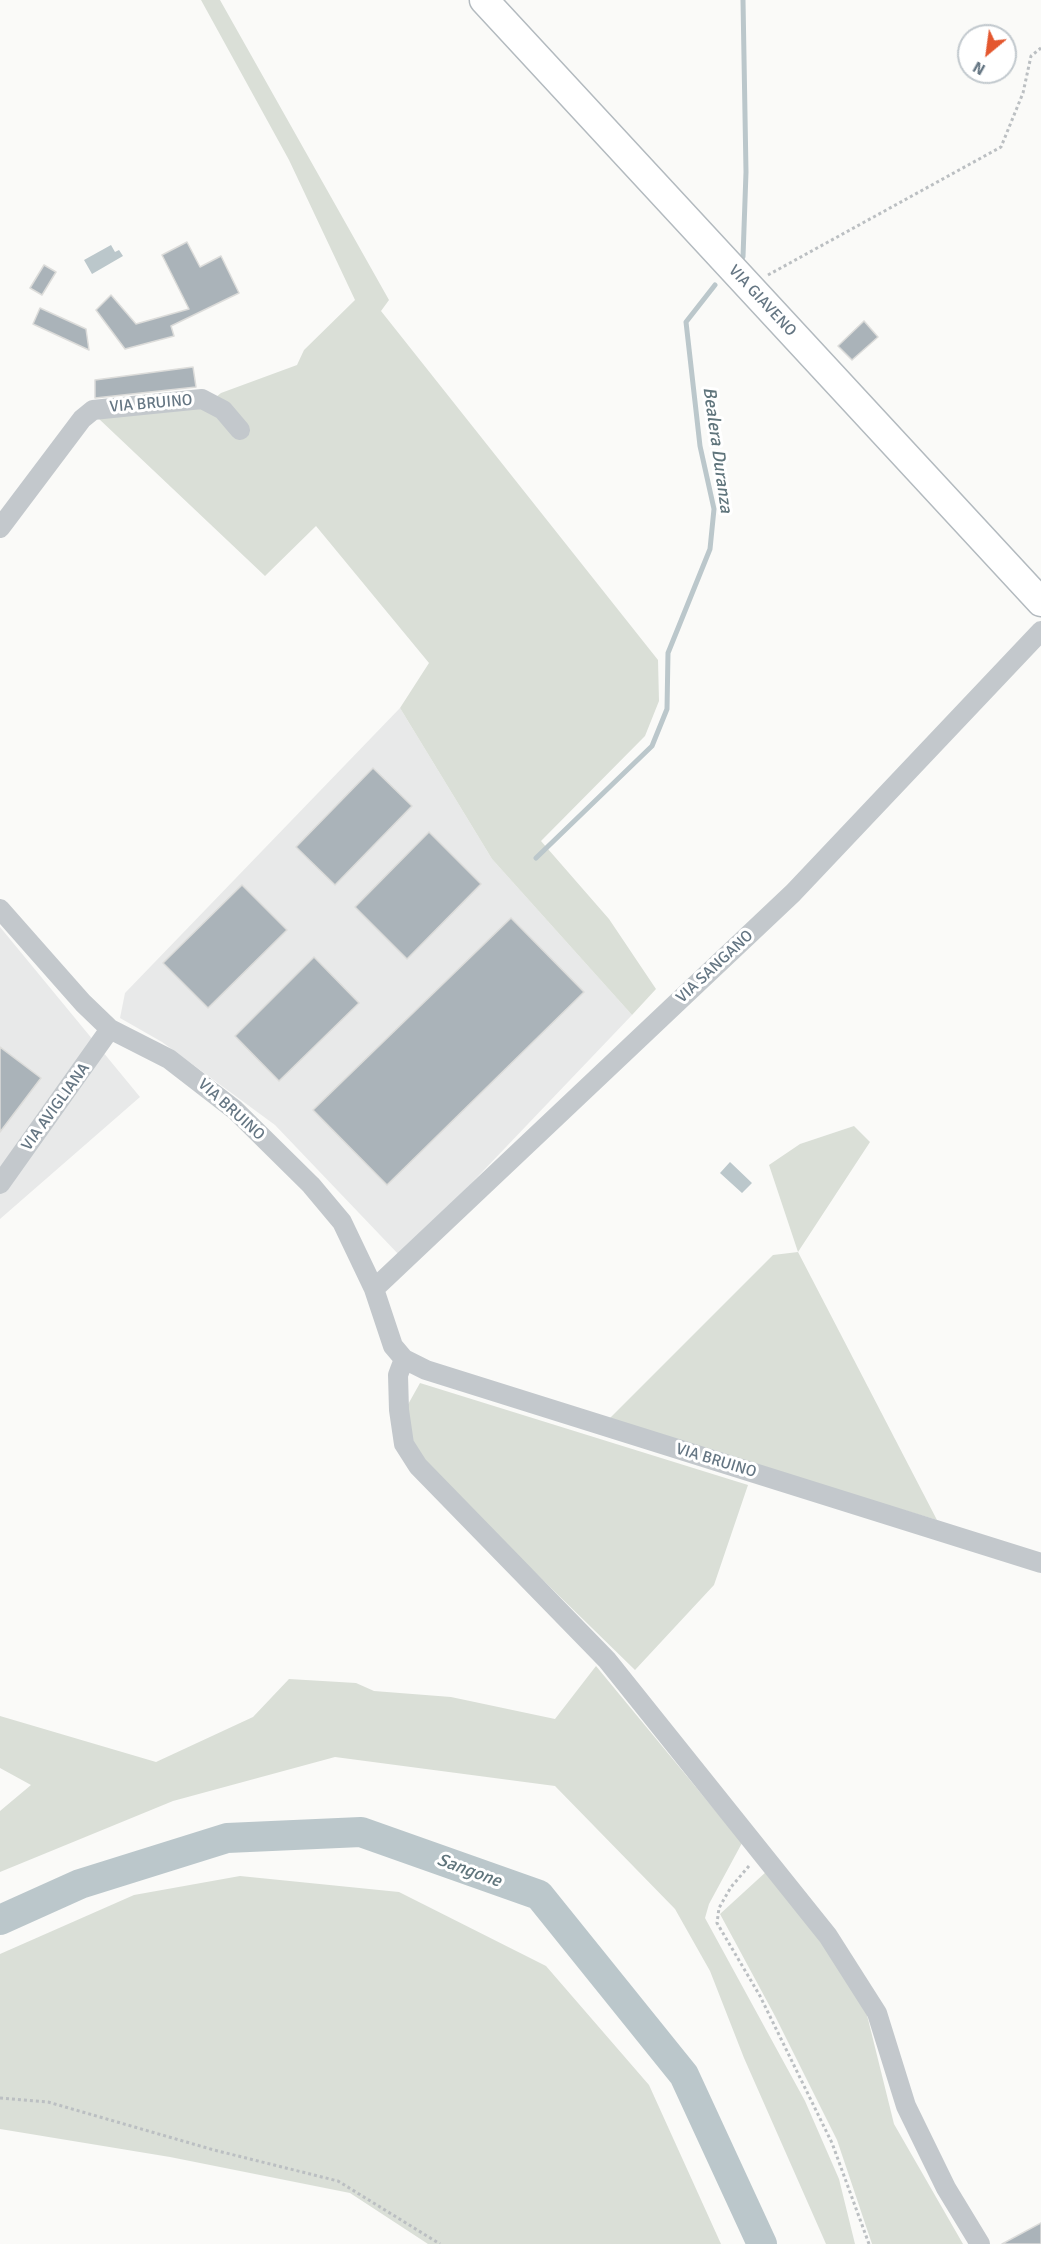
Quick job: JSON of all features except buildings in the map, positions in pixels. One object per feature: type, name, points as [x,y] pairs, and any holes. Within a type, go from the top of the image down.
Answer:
[{"type":"main road","name":"VIA GIAVENO","points":[[484,0],[1041,602]]},
{"type":"street","name":"VIA BRUINO","points":[[0,528],[76,427],[93,410],[202,399],[224,410],[240,430]]},
{"type":"street","name":"VIA SANGANO","points":[[374,1289],[793,893],[1041,631]]},
{"type":"street","name":"VIA BRUINO","points":[[0,909],[83,1003],[110,1029],[148,1046],[188,1072],[235,1110],[311,1185],[342,1222],[374,1289],[393,1346],[405,1359],[426,1370],[1035,1561]]},
{"type":"street","name":"VIA AVIGLIANA","points":[[0,1184],[110,1029]]},
{"type":"street","points":[[405,1359],[398,1375],[399,1410],[404,1444],[418,1466],[607,1660],[750,1851],[828,1936],[877,2013],[906,2106],[946,2188],[980,2244]]},
{"type":"path","points":[[748,286],[1001,147],[1023,93],[1031,56],[1041,48]]},
{"type":"path","points":[[750,1851],[749,1865],[731,1887],[719,1908],[717,1923],[760,1996],[832,2143],[869,2244]]},
{"type":"path","points":[[0,2098],[48,2102],[214,2150],[338,2181],[440,2244]]},
{"type":"shaded area","points":[[201,0],[220,0],[389,300],[381,311],[658,660],[659,701],[645,736],[541,841],[609,919],[656,989],[632,1015],[492,859],[400,708],[429,663],[316,526],[265,576],[98,418],[205,406],[221,393],[297,365],[304,350],[355,300],[289,160]]},
{"type":"shaded area","points":[[111,245],[115,252],[119,250],[123,256],[92,274],[84,260]]},
{"type":"shaded area","points":[[400,708],[492,859],[632,1015],[401,1257],[275,1125],[162,1042],[120,1018],[125,993]]},
{"type":"shaded area","points":[[0,927],[140,1097],[0,1219]]},
{"type":"shaded area","points":[[854,1126],[870,1142],[798,1252],[769,1165],[800,1144]]},
{"type":"shaded area","points":[[730,1162],[752,1183],[742,1193],[720,1173]]},
{"type":"shaded area","points":[[798,1252],[937,1520],[607,1421],[773,1255]]},
{"type":"shaded area","points":[[420,1383],[748,1485],[714,1585],[635,1670],[423,1463],[411,1442],[406,1408]]},
{"type":"shaded area","points":[[596,1666],[742,1843],[709,1904],[705,1918],[805,2101],[839,2179],[855,2244],[826,2244],[744,2058],[710,1971],[675,1909],[555,1786],[335,1757],[173,1801],[0,1872],[0,1811],[31,1785],[0,1768],[0,1716],[156,1762],[253,1717],[289,1679],[356,1683],[374,1691],[451,1697],[555,1719]]},
{"type":"shaded area","points":[[767,1871],[830,1953],[867,2015],[894,2124],[963,2244],[872,2244],[837,2140],[775,2016],[720,1914]]},
{"type":"shaded area","points":[[240,1876],[399,1892],[546,1966],[649,2085],[721,2244],[428,2244],[350,2193],[170,2157],[0,2129],[0,1954],[134,1895]]},
{"type":"waterway","name":"Bealera Duranza","points":[[743,0],[746,172],[743,257]]},
{"type":"waterway","name":"Bealera Duranza","points":[[536,858],[652,746],[667,709],[668,653],[710,549],[714,509],[700,446],[686,322],[715,285]]},
{"type":"waterway","name":"Sangone","points":[[0,1920],[80,1884],[227,1838],[361,1832],[539,1895],[684,2075],[762,2244]]}]
